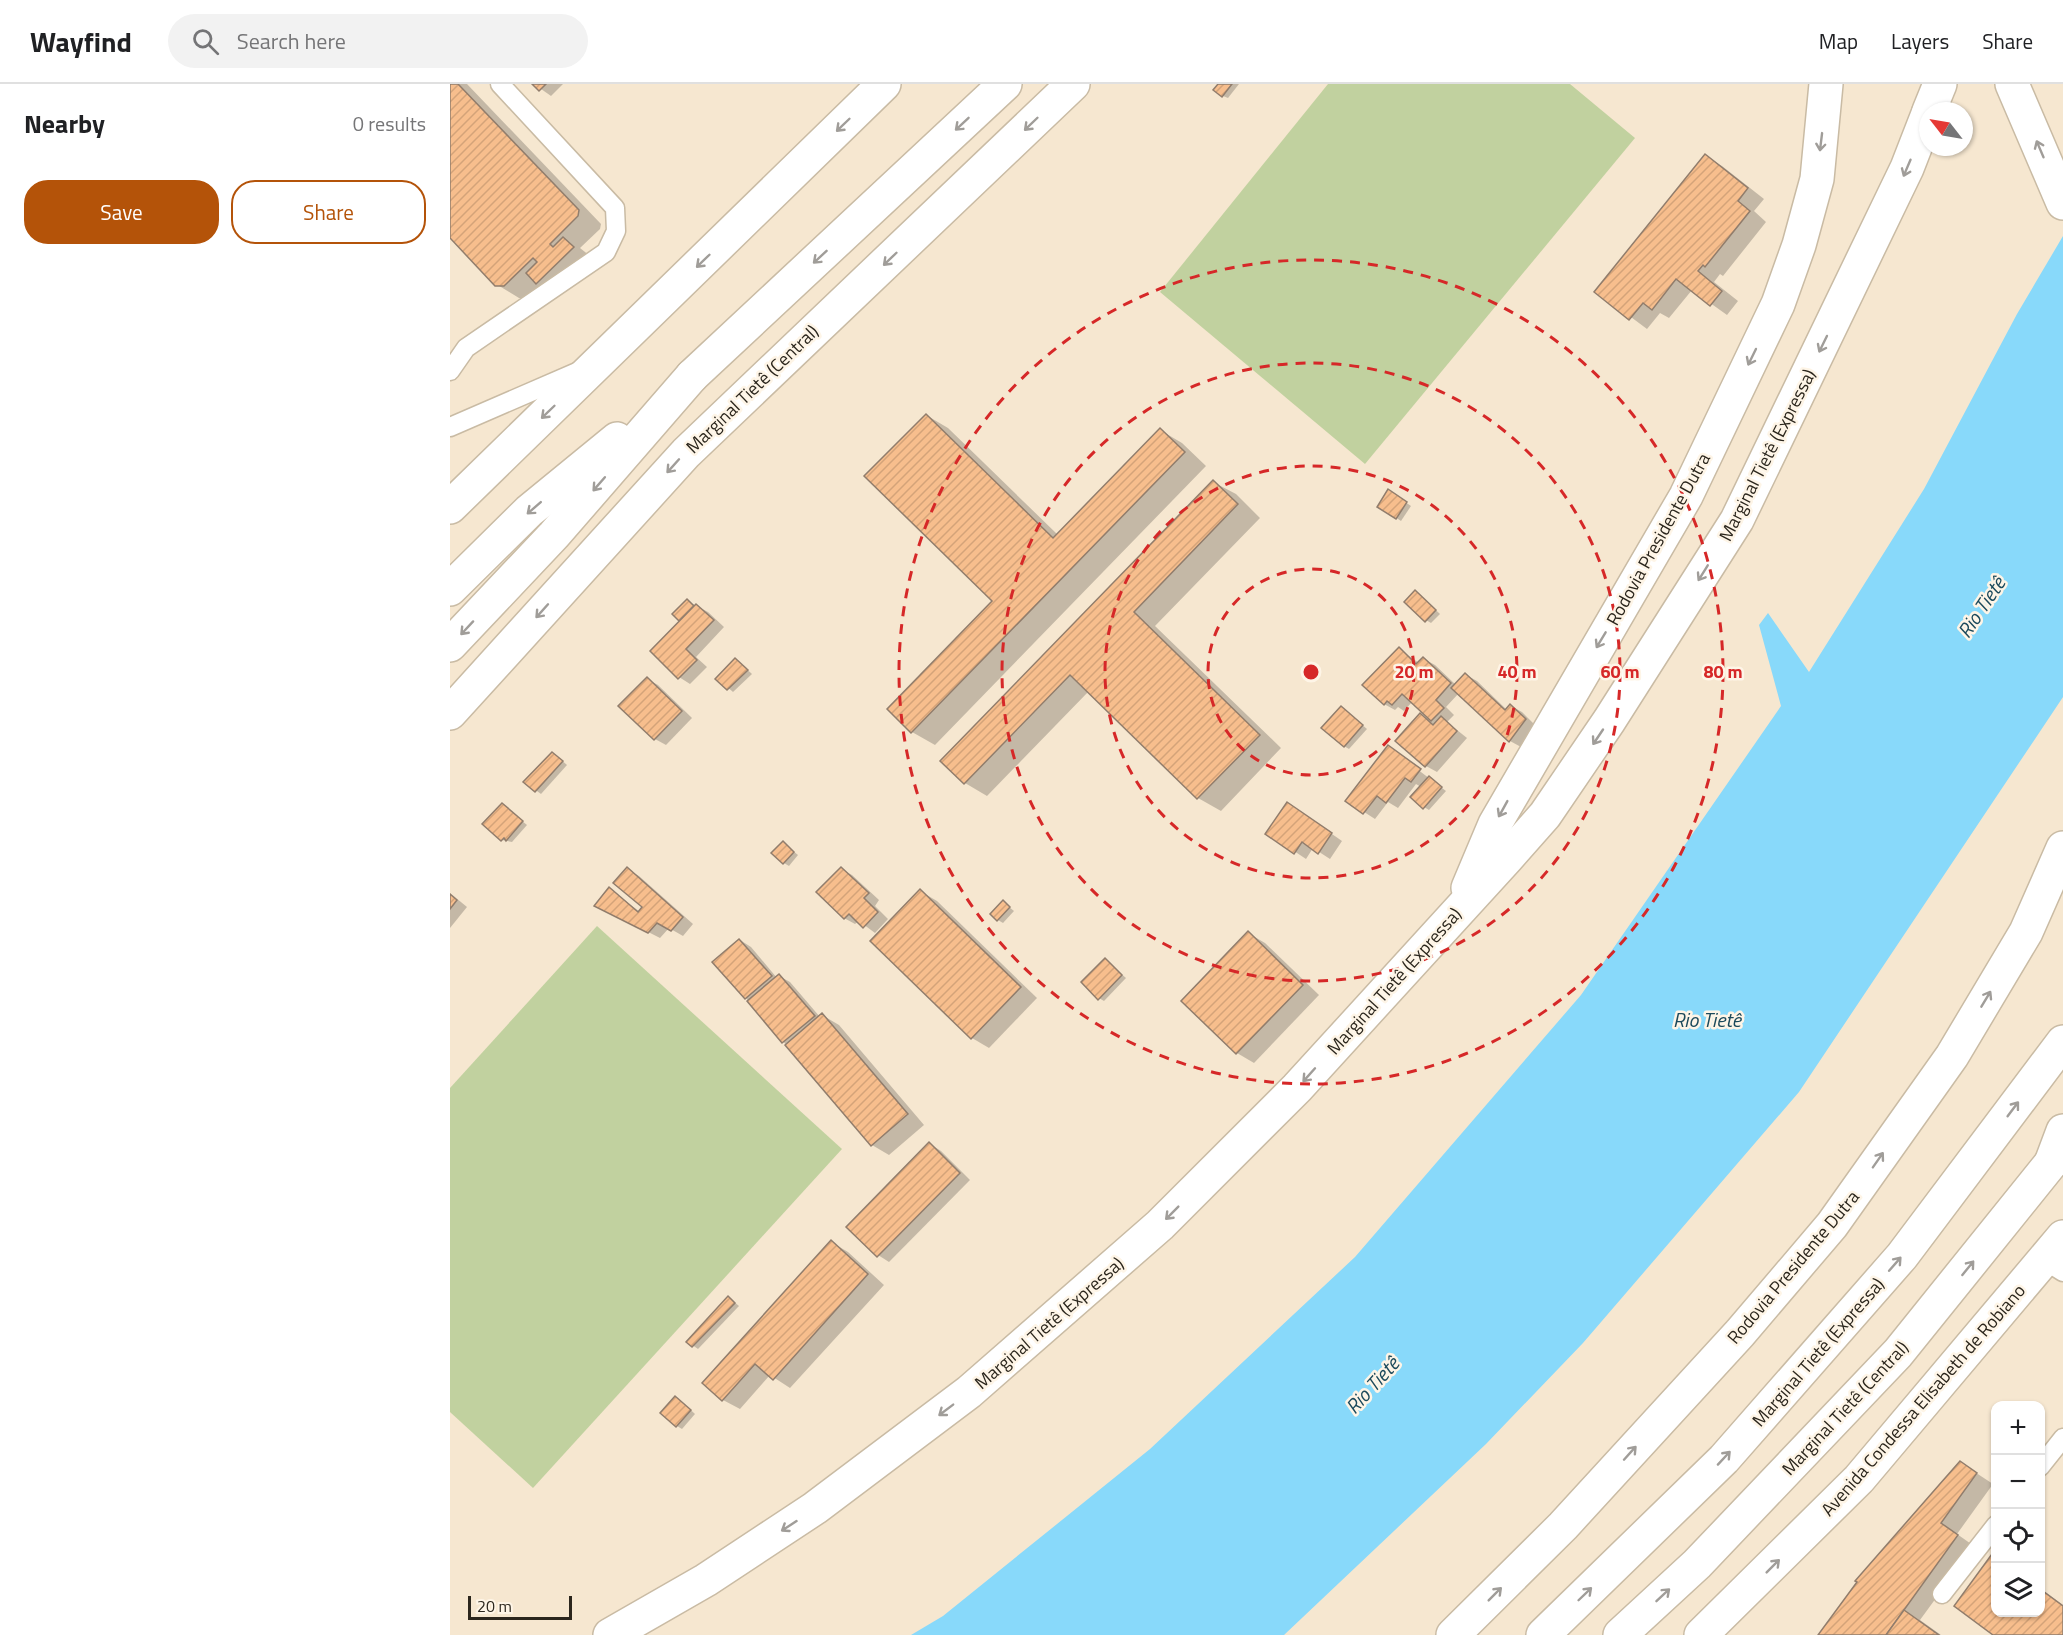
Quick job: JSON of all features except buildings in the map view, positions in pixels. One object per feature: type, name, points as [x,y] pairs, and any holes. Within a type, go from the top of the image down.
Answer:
[{"type":"highway","points":[[450,507],[884,84]]},
{"type":"highway","points":[[450,590],[529,511],[692,376],[1005,84]]},
{"type":"highway","name":"Marginal Tietê (Central)","points":[[450,713],[686,453],[1073,84]]},
{"type":"highway","name":"Rodovia Presidente Dutra","points":[[1461,907],[1501,814],[1686,496],[1778,304],[1799,245],[1817,179],[1826,84]]},
{"type":"highway","name":"Marginal Tietê (Expressa)","points":[[1933,102],[1940,84]]},
{"type":"highway","points":[[2012,84],[2063,202]]},
{"type":"highway","name":"Marginal Tietê (Expressa)","points":[[610,1635],[706,1580],[815,1508],[969,1392],[1161,1225],[1297,1088],[1545,816],[1609,721],[1737,520],[1907,168],[1919,137]]},
{"type":"highway","points":[[450,645],[554,535],[692,376]]},
{"type":"highway","name":"Rodovia Presidente Dutra","points":[[1453,1635],[1563,1526],[1740,1333],[1832,1225],[1952,1056],[2026,932],[2063,848]]},
{"type":"highway","name":"Marginal Tietê (Expressa)","points":[[1543,1635],[1724,1459],[1887,1274],[2063,1042]]},
{"type":"highway","name":"Marginal Tietê (Central)","points":[[1620,1635],[1697,1564],[1898,1353],[2057,1155],[2063,1131]]},
{"type":"highway","name":"Avenida Condessa Elisabeth de Robiano","points":[[1701,1635],[1859,1479],[2057,1257]]},
{"type":"lane","points":[[450,371],[466,348],[606,252],[616,231],[615,208],[500,84]]},
{"type":"lane","points":[[450,427],[601,362]]},
{"type":"lane","points":[[2045,1461],[2063,1438]]},
{"type":"lane","points":[[1942,1594],[1991,1530]]},
{"type":"green space","points":[[1328,84],[1570,84],[1635,138],[1365,464],[1160,292]]},
{"type":"green space","points":[[597,926],[842,1149],[533,1488],[450,1412],[450,1088]]},
{"type":"water","name":"Rio Tietê","points":[[2063,236],[2063,697],[1799,1092],[1583,1343],[1486,1444],[1284,1635],[911,1635],[943,1616],[1150,1449],[1355,1257],[1581,995],[1781,706],[1759,625],[1768,613],[1809,672],[1924,489],[2017,314]]}]
